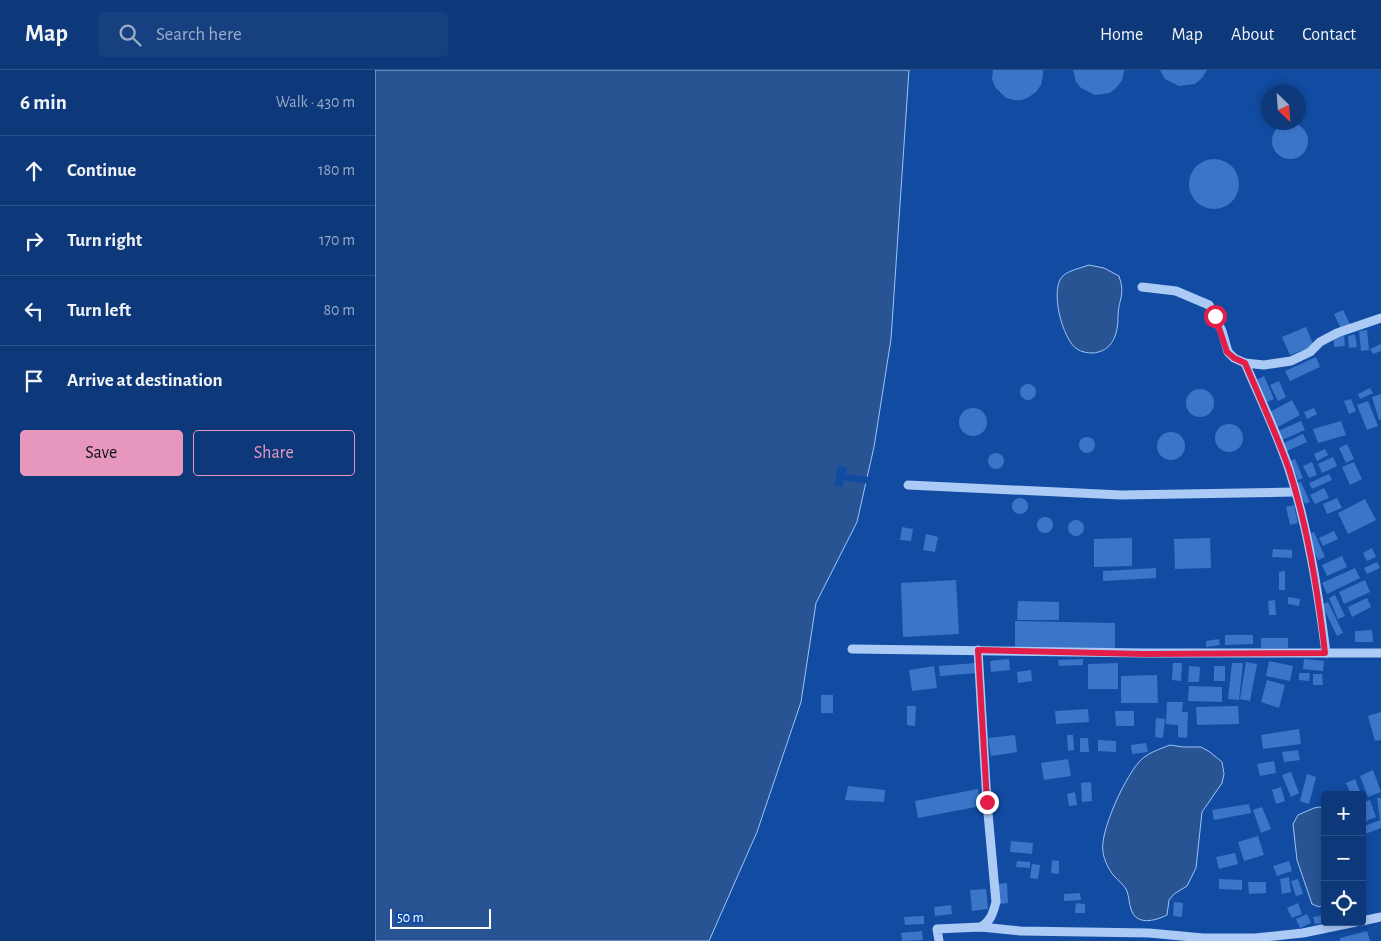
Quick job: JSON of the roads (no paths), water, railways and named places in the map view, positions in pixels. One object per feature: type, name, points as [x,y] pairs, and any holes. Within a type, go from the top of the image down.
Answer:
[{"type":"street","points":[[1142,287],[1176,291],[1209,305],[1222,332],[1227,352],[1245,363],[1264,365],[1291,361],[1310,352],[1320,342],[1337,333],[1381,318]]},
{"type":"street","points":[[1245,363],[1279,443],[1295,492],[1306,535],[1320,608],[1325,653]]},
{"type":"street","points":[[908,485],[1121,495],[1295,492]]},
{"type":"street","points":[[853,649],[1144,654],[1381,653]]},
{"type":"street","points":[[978,650],[987,802],[996,902],[993,914],[981,928]]},
{"type":"street","points":[[1366,920],[1381,917]]},
{"type":"street","points":[[939,941],[937,929],[981,928],[1030,931],[1149,933],[1203,938],[1255,938],[1303,933],[1337,926]]},
{"type":"water","points":[[375,70],[909,70],[891,339],[874,447],[857,522],[816,603],[801,702],[757,832],[709,941],[375,941]]},
{"type":"water","points":[[1089,265],[1104,268],[1119,276],[1122,288],[1117,330],[1113,341],[1105,349],[1092,353],[1080,351],[1072,344],[1059,314],[1057,302],[1059,281],[1064,275],[1072,270]]},
{"type":"water","points":[[1170,745],[1201,747],[1222,762],[1224,774],[1222,783],[1202,812],[1196,868],[1187,886],[1174,894],[1169,900],[1167,915],[1146,921],[1137,918],[1133,914],[1127,891],[1112,874],[1107,865],[1103,852],[1103,843],[1105,831],[1115,803],[1129,776],[1148,754]]},
{"type":"water","points":[[1314,808],[1321,808],[1321,906],[1319,907],[1312,904],[1297,860],[1293,824],[1298,815]]}]
